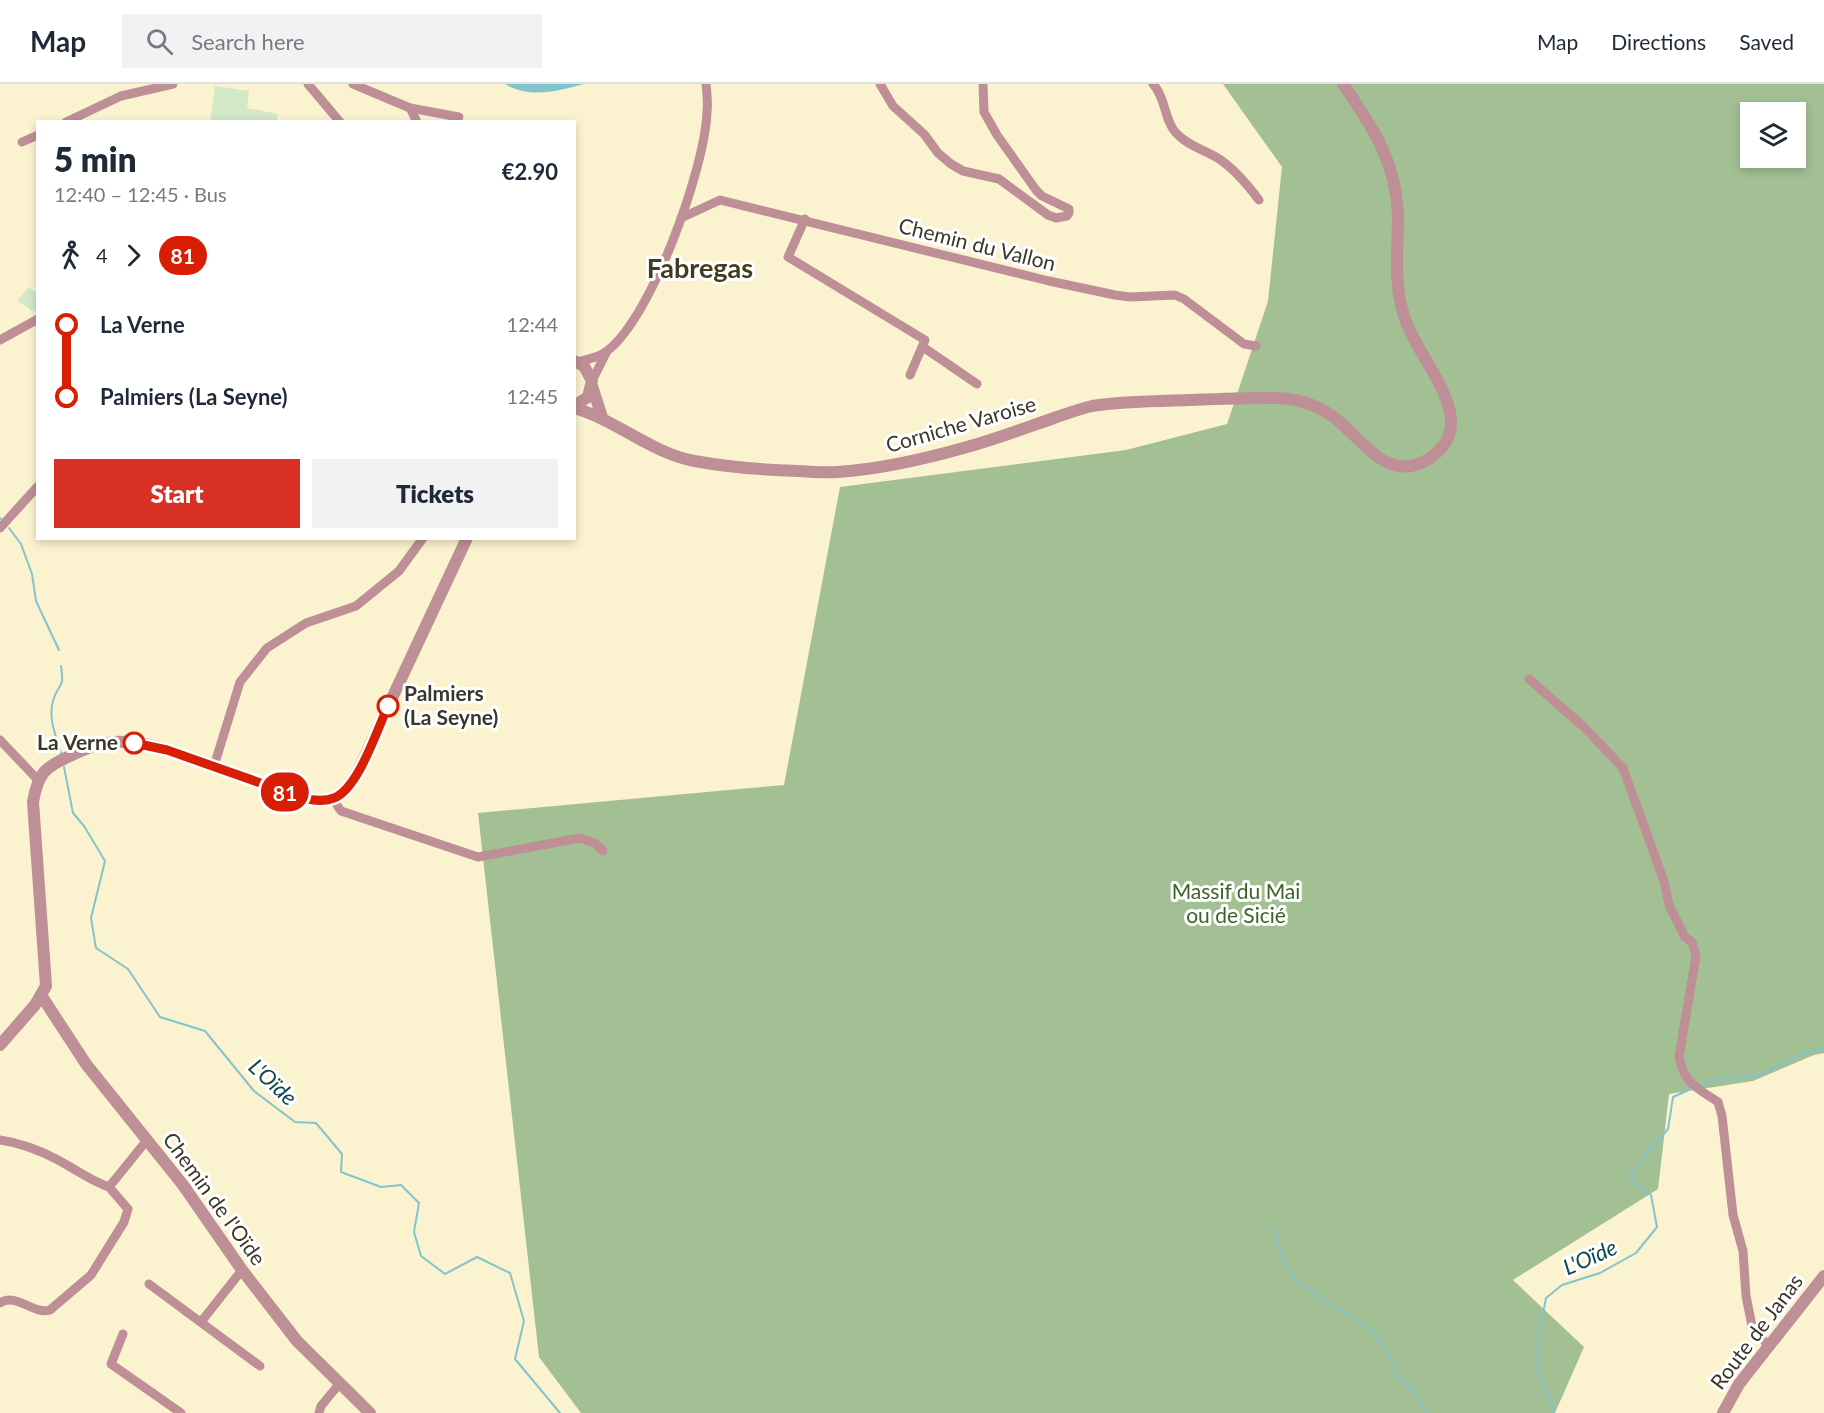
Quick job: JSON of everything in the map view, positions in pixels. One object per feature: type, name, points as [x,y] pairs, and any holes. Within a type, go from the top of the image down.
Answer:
[{"type":"street","points":[[70,120],[121,96],[173,84]]},
{"type":"street","points":[[308,84],[338,120]]},
{"type":"street","points":[[352,84],[410,108],[459,117]]},
{"type":"street","points":[[576,361],[598,356],[622,337],[656,280],[681,218],[699,159],[707,112],[706,84]]},
{"type":"street","points":[[880,84],[893,106],[924,134],[938,153],[951,164],[963,171],[999,179],[1048,215],[1056,218],[1067,216],[1069,208],[1042,196],[996,135],[984,112],[982,84]]},
{"type":"street","points":[[1153,84],[1160,92],[1172,128],[1178,135],[1225,164],[1242,178],[1259,200]]},
{"type":"street","name":"Corniche Varoise","points":[[576,408],[602,417],[666,454],[694,461],[760,469],[834,473],[878,468],[967,447],[1088,407],[1133,401],[1272,397],[1317,406],[1334,417],[1377,458],[1390,464],[1403,466],[1429,459],[1450,435],[1452,422],[1450,410],[1444,393],[1406,322],[1400,301],[1397,281],[1397,206],[1389,162],[1376,132],[1343,84]]},
{"type":"street","points":[[410,108],[416,120]]},
{"type":"street","points":[[22,142],[36,136]]},
{"type":"street","name":"Chemin du Vallon","points":[[681,218],[720,200],[805,219],[1049,281],[1115,295],[1130,297],[1175,295],[1184,299],[1244,344],[1256,346]]},
{"type":"street","points":[[805,219],[788,257],[925,340],[910,375]]},
{"type":"street","points":[[0,340],[36,320]]},
{"type":"street","points":[[923,347],[977,384]]},
{"type":"street","points":[[576,406],[588,398],[607,351]]},
{"type":"street","points":[[576,361],[584,366],[602,417]]},
{"type":"street","points":[[0,528],[36,488]]},
{"type":"street","points":[[214,766],[240,682],[267,648],[306,623],[356,606],[399,571],[422,540]]},
{"type":"street","points":[[0,1045],[41,995],[45,986],[46,972],[33,802],[42,772],[51,764],[80,751],[112,742],[150,745],[306,799],[325,801],[333,799],[347,789],[357,773],[466,540]]},
{"type":"street","points":[[1529,679],[1584,728],[1623,768],[1664,880],[1669,905],[1685,937],[1692,942],[1696,956],[1679,1057],[1682,1073],[1690,1085],[1718,1102],[1722,1116],[1733,1215],[1743,1251],[1746,1296],[1752,1326],[1769,1347]]},
{"type":"street","points":[[0,741],[38,780]]},
{"type":"street","points":[[333,799],[341,811],[478,857],[580,838],[595,843],[603,851]]},
{"type":"street","name":"Chemin de l'Oïde","points":[[41,995],[86,1064],[183,1185],[242,1270],[297,1341],[370,1413]]},
{"type":"street","points":[[0,1140],[20,1143],[109,1187],[128,1209],[124,1222],[91,1275],[50,1310],[43,1312],[12,1300],[4,1300],[0,1303]]},
{"type":"street","points":[[109,1187],[147,1140]]},
{"type":"street","points":[[201,1322],[242,1270]]},
{"type":"street","name":"Route de Janas","points":[[1723,1413],[1739,1384],[1824,1276]]},
{"type":"street","points":[[149,1284],[260,1366]]},
{"type":"street","points":[[123,1334],[111,1364],[181,1413]]},
{"type":"street","points":[[319,1413],[321,1406],[340,1383]]},
{"type":"green space","name":"Massif du Mai ou de Sicié","points":[[1223,84],[1824,84],[1824,1053],[1814,1055],[1753,1081],[1669,1094],[1658,1189],[1513,1280],[1584,1347],[1555,1413],[581,1413],[539,1357],[478,813],[784,785],[840,487],[1126,450],[1227,424],[1268,301],[1282,167]]},
{"type":"green space","points":[[215,86],[249,91],[247,108],[278,114],[277,120],[210,120]]},
{"type":"green space","points":[[29,287],[36,292],[36,312],[35,312],[17,301]]},
{"type":"water","points":[[505,84],[584,84],[554,91],[534,92],[515,89]]},
{"type":"waterway","name":"L'Oïde","points":[[9,528],[21,544],[32,574],[36,601],[59,650]]},
{"type":"waterway","name":"L'Oïde","points":[[61,666],[62,683],[55,695],[51,714],[61,753]]},
{"type":"waterway","name":"L'Oïde","points":[[64,767],[73,813],[84,826],[105,861],[91,918],[96,948],[128,969],[160,1017],[205,1031],[254,1091],[295,1122],[316,1123],[342,1154],[341,1172],[381,1187],[401,1185],[419,1203],[414,1232],[421,1256],[445,1274],[477,1257],[510,1273],[524,1321],[515,1359],[560,1413]]},
{"type":"waterway","name":"L'Oïde","points":[[1699,1086],[1711,1081],[1760,1075],[1805,1053],[1824,1049]]},
{"type":"waterway","name":"L'Oïde","points":[[1552,1413],[1538,1362],[1546,1298],[1562,1285],[1600,1273],[1636,1253],[1657,1227],[1651,1195],[1629,1179],[1668,1129],[1673,1097],[1693,1088]]},
{"type":"waterway","name":"L'Oïde","points":[[1273,1226],[1286,1267],[1299,1284],[1372,1330],[1387,1352],[1396,1375],[1412,1388],[1427,1413]]},
{"type":"bus line","name":"81","points":[[134,743],[167,750],[306,799],[325,801],[333,799],[347,789],[357,773],[388,706]]},
{"type":"place","name":"Palmiers (La Seyne)","points":[[388,706]]},
{"type":"place","name":"La Verne","points":[[134,743]]},
{"type":"district","name":"Fabregas","points":[[700,269]]}]
